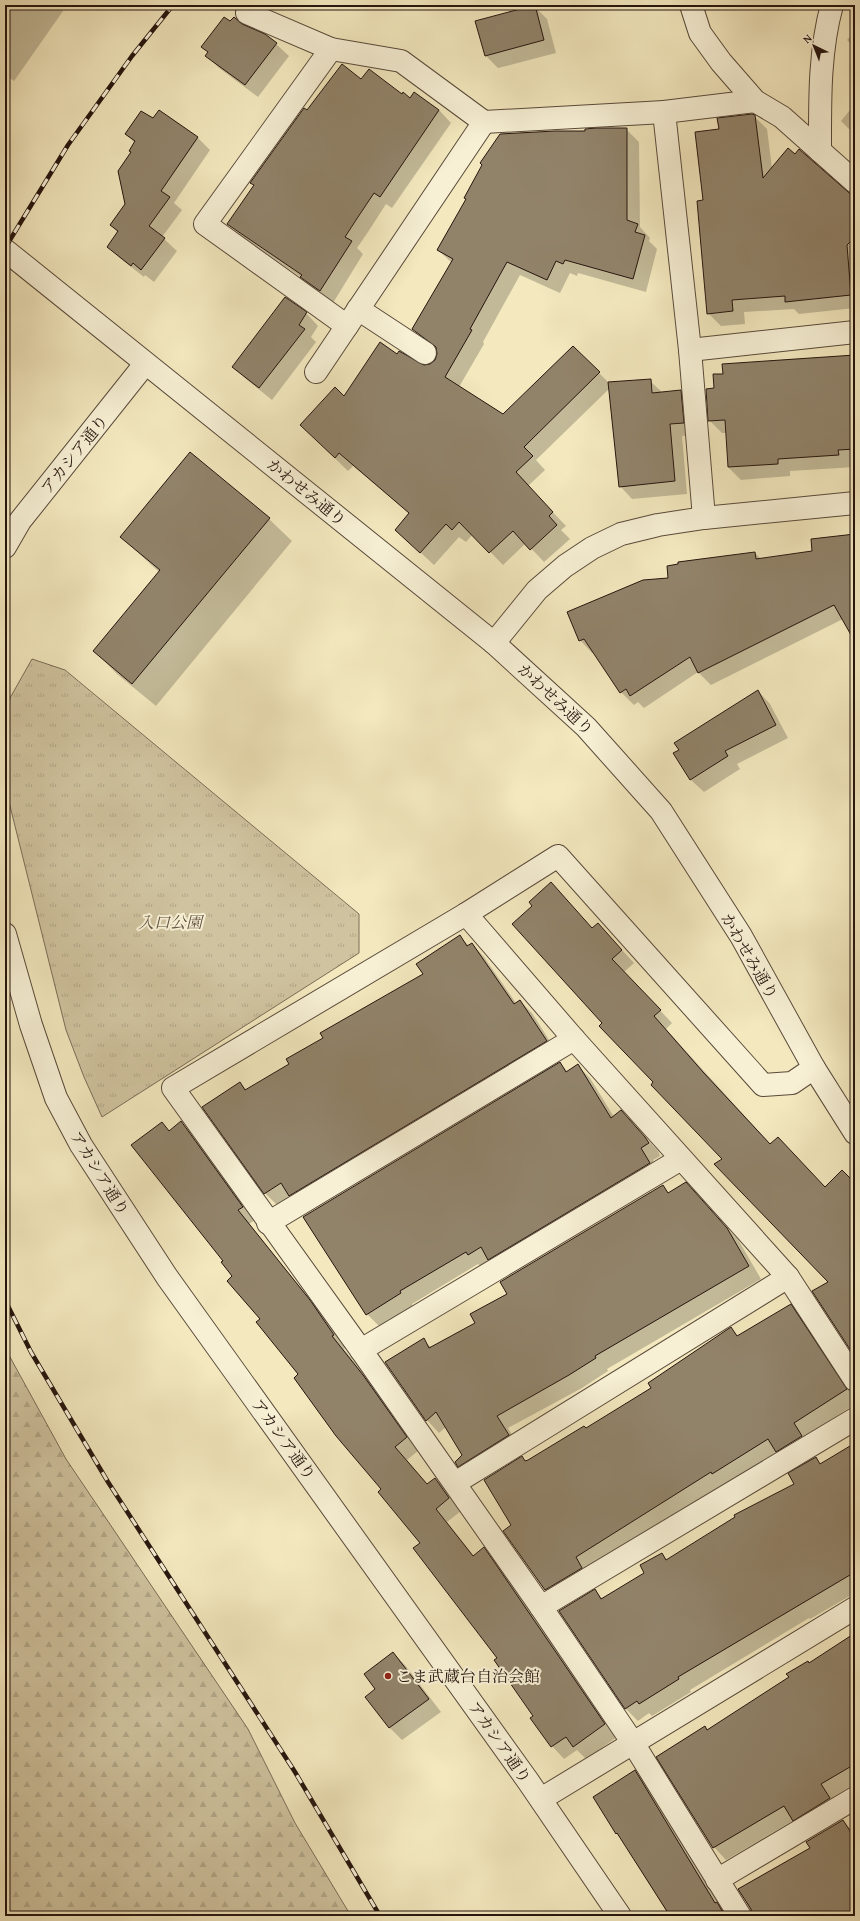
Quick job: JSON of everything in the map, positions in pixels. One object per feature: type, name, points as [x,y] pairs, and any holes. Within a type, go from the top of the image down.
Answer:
[{"type":"street","points":[[691,5],[700,33],[721,62],[755,101],[782,117],[855,182]]},
{"type":"street","points":[[820,151],[820,98],[825,30],[832,5]]},
{"type":"street","points":[[246,13],[330,49],[401,61],[484,122],[664,112],[755,101]]},
{"type":"street","points":[[330,49],[205,224],[353,318],[425,353]]},
{"type":"street","points":[[664,112],[690,350],[704,518]]},
{"type":"street","points":[[316,372],[484,122]]},
{"type":"street","name":"かわせみ通り","points":[[5,250],[494,643],[586,726],[661,811],[741,936],[814,1068],[855,1133]]},
{"type":"street","points":[[690,350],[855,332]]},
{"type":"street","name":"アカシア通り","points":[[5,547],[20,521],[145,364]]},
{"type":"street","points":[[494,643],[537,590],[565,566],[592,548],[621,534],[658,525],[704,518],[855,503]]},
{"type":"street","points":[[740,1916],[633,1743],[541,1607],[361,1350],[268,1223],[173,1088],[466,914],[558,856],[763,1085],[792,1083],[814,1068]]},
{"type":"street","points":[[466,914],[574,1039],[788,1277],[855,1380]]},
{"type":"street","name":"アカシア通り","points":[[5,934],[31,1025],[56,1098],[81,1145],[167,1277],[541,1799],[620,1916]]},
{"type":"street","points":[[268,1223],[574,1039]]},
{"type":"street","points":[[361,1350],[681,1159]]},
{"type":"street","points":[[455,1483],[788,1277]]},
{"type":"street","points":[[541,1607],[855,1419]]},
{"type":"street","points":[[541,1799],[855,1608]]},
{"type":"street","points":[[717,1880],[855,1798]]},
{"type":"green space","name":"入口公園","points":[[32,659],[65,670],[359,914],[359,953],[102,1117],[84,1077],[66,1030],[5,786],[5,734],[10,698]]},
{"type":"green space","points":[[5,1348],[66,1459],[248,1729],[295,1823],[351,1916],[5,1916]]},
{"type":"building","points":[[535,5],[544,40],[485,56],[475,21]]},
{"type":"building","points":[[224,17],[230,21],[234,17],[242,24],[265,34],[277,43],[245,85],[205,56],[208,52],[201,47]]},
{"type":"building","points":[[342,64],[361,79],[369,69],[402,94],[403,92],[410,98],[414,92],[439,110],[380,197],[374,193],[356,220],[345,237],[352,241],[320,291],[300,277],[302,275],[227,224],[254,185],[250,183],[304,108],[307,110]]},
{"type":"building","points":[[159,110],[198,137],[161,191],[170,197],[149,226],[165,238],[141,270],[133,263],[131,266],[107,247],[118,231],[110,225],[125,204],[118,171],[131,152],[129,151],[135,141],[125,134],[141,111],[153,118]]},
{"type":"building","points":[[752,114],[755,115],[763,178],[788,148],[795,154],[799,149],[855,198],[855,237],[847,245],[851,295],[785,302],[785,296],[732,300],[733,311],[707,314],[697,201],[703,200],[695,132],[719,129],[717,118]]},
{"type":"building","points":[[627,128],[627,220],[638,224],[635,232],[645,235],[633,279],[565,260],[563,264],[556,261],[547,280],[507,262],[470,329],[472,330],[445,377],[503,414],[573,346],[600,372],[524,447],[533,456],[516,472],[553,512],[549,516],[557,525],[530,550],[513,531],[489,553],[459,522],[452,530],[446,524],[420,553],[395,530],[409,513],[339,453],[335,458],[300,425],[335,387],[344,396],[380,342],[397,354],[399,351],[424,365],[430,364],[435,360],[437,354],[436,347],[412,329],[453,259],[437,250],[466,199],[464,198],[482,165],[480,163],[500,134],[585,131],[585,129]]},
{"type":"building","points":[[285,297],[307,312],[299,325],[305,329],[259,388],[232,367]]},
{"type":"building","points":[[855,355],[855,449],[838,450],[839,455],[778,459],[778,464],[728,467],[725,420],[708,421],[706,389],[714,388],[713,374],[723,374],[722,364]]},
{"type":"building","points":[[651,379],[652,393],[681,390],[684,423],[670,424],[675,481],[619,487],[608,382]]},
{"type":"building","points":[[190,452],[270,518],[132,684],[93,651],[160,570],[120,537]]},
{"type":"building","points":[[855,534],[855,642],[834,605],[698,673],[690,657],[630,696],[626,689],[620,693],[584,639],[579,641],[567,612],[643,580],[668,578],[667,566],[678,564],[678,562],[755,552],[756,559],[812,551],[811,539]]},
{"type":"building","points":[[758,690],[776,725],[725,751],[728,756],[690,780],[673,753],[679,750],[674,743]]},
{"type":"building","points":[[551,882],[592,928],[598,923],[622,950],[612,959],[661,1010],[654,1016],[703,1072],[770,1144],[778,1137],[825,1187],[842,1170],[855,1183],[855,1357],[812,1291],[828,1282],[714,1164],[722,1159],[651,1085],[653,1082],[599,1026],[602,1023],[512,924],[532,906],[529,902]]},
{"type":"building","points":[[460,935],[467,946],[472,943],[514,1004],[520,1000],[547,1041],[289,1196],[281,1183],[264,1194],[202,1107],[240,1082],[245,1090],[289,1064],[286,1059],[323,1038],[320,1033],[423,974],[416,964]]},
{"type":"building","points":[[560,1062],[566,1072],[578,1064],[611,1118],[621,1110],[649,1143],[641,1148],[650,1163],[488,1260],[481,1247],[468,1255],[466,1252],[400,1291],[401,1293],[366,1315],[303,1217]]},
{"type":"building","points":[[181,1121],[243,1207],[238,1210],[310,1300],[334,1335],[332,1336],[363,1375],[407,1437],[395,1447],[427,1484],[435,1478],[449,1498],[436,1509],[473,1556],[484,1547],[605,1724],[573,1747],[566,1737],[551,1747],[530,1718],[533,1716],[494,1660],[497,1658],[413,1548],[420,1543],[378,1492],[381,1489],[336,1436],[294,1378],[298,1374],[256,1322],[260,1319],[227,1281],[232,1276],[221,1262],[223,1261],[131,1145],[162,1122],[169,1131]]},
{"type":"building","points":[[686,1182],[727,1228],[749,1266],[595,1356],[596,1358],[569,1375],[497,1416],[509,1435],[458,1467],[455,1462],[462,1455],[436,1412],[426,1421],[385,1362],[424,1338],[429,1348],[475,1323],[470,1314],[507,1294],[500,1282],[663,1185],[668,1193]]},
{"type":"building","points":[[791,1304],[847,1389],[794,1423],[802,1436],[776,1452],[768,1439],[712,1474],[711,1472],[576,1557],[582,1568],[545,1590],[503,1531],[511,1525],[484,1480],[522,1456],[525,1461],[528,1460],[584,1426],[586,1428],[651,1388],[648,1383],[731,1327],[737,1336]]},
{"type":"building","points":[[855,1443],[855,1572],[678,1677],[679,1679],[639,1704],[637,1701],[625,1709],[559,1611],[595,1589],[601,1599],[644,1573],[640,1565],[662,1553],[666,1560],[735,1517],[734,1515],[794,1484],[788,1473],[816,1457],[820,1464]]},
{"type":"building","points":[[855,1633],[855,1764],[821,1784],[830,1798],[793,1821],[784,1806],[713,1848],[656,1757],[705,1726],[707,1730],[789,1677],[786,1674],[808,1661],[809,1663]]},
{"type":"building","points":[[393,1652],[429,1699],[389,1728],[365,1697],[375,1689],[364,1674]]},
{"type":"building","points":[[635,1770],[715,1903],[717,1902],[725,1916],[670,1916],[593,1797]]},
{"type":"building","points":[[843,1820],[855,1839],[855,1916],[752,1916],[751,1909],[738,1889],[810,1848],[806,1842]]},
{"type":"railway","points":[[5,248],[68,145],[132,56],[173,5]]},
{"type":"railway","points":[[5,1300],[31,1352],[108,1482],[295,1772],[380,1916]]},
{"type":"place","name":"こま武蔵台自治会館","points":[[388,1676]]}]
